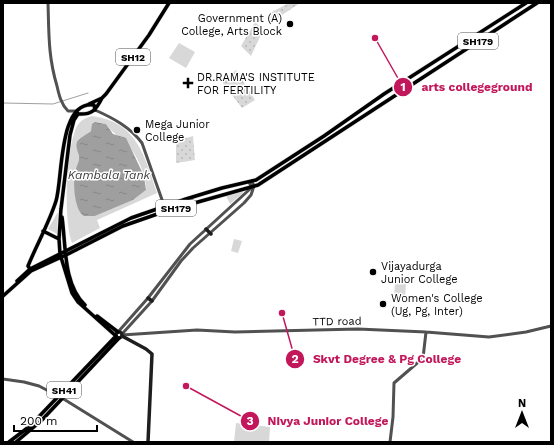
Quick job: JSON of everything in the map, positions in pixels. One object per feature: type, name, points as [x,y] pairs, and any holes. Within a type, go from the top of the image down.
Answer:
[{"type":"main road","name":"SH12","points":[[95,110],[102,98],[149,36],[169,3]]},
{"type":"main road","name":"SH179","points":[[3,296],[32,271],[122,224],[164,206],[222,188],[252,184],[435,61],[526,3]]},
{"type":"main road","name":"SH179","points":[[122,224],[224,194],[252,184],[281,170],[537,3]]},
{"type":"main road","name":"SH12","points":[[77,113],[80,107],[102,98]]},
{"type":"main road","points":[[30,269],[28,266],[51,214],[60,186],[65,133],[71,118],[77,113],[89,114],[95,110],[94,105],[89,104]]},
{"type":"main road","points":[[77,113],[70,135],[65,186],[61,208],[59,239],[60,256],[73,296],[78,302],[120,335],[152,354],[148,442]]},
{"type":"main road","points":[[222,188],[224,194]]},
{"type":"main road","points":[[200,195],[202,201]]},
{"type":"main road","points":[[61,208],[66,253],[72,284],[79,300],[120,335]]},
{"type":"main road","points":[[206,229],[210,234]]},
{"type":"main road","points":[[43,231],[59,239]]},
{"type":"main road","name":"SH179","points":[[3,293],[30,269],[60,256]]},
{"type":"main road","points":[[148,298],[152,301]]},
{"type":"main road","name":"SH41","points":[[16,442],[44,415],[120,335]]},
{"type":"main road","name":"SH41","points":[[9,442],[44,415]]},
{"type":"street","points":[[48,3],[49,52],[54,78],[62,101],[68,111],[77,113]]},
{"type":"street","points":[[95,110],[117,121],[135,134],[144,149],[166,210]]},
{"type":"street","points":[[120,335],[190,244],[246,193],[252,184]]},
{"type":"street","points":[[120,335],[152,301],[181,261],[251,195],[252,184]]},
{"type":"street","name":"TTD road","points":[[120,335],[197,330],[235,332],[358,329],[489,337],[526,332],[551,326]]},
{"type":"street","points":[[390,442],[393,417],[394,383],[423,358],[426,332]]},
{"type":"street","points":[[3,380],[36,385],[60,397],[133,442]]},
{"type":"shaded area","points":[[289,3],[300,3],[270,23],[270,13]]},
{"type":"shaded area","points":[[255,22],[263,30],[251,56],[241,46]]},
{"type":"shaded area","points":[[179,43],[195,52],[186,68],[169,58]]},
{"type":"shaded area","points":[[236,70],[255,100],[242,108],[222,82]]},
{"type":"shaded area","points":[[92,116],[107,119],[119,125],[129,133],[143,154],[157,193],[97,220],[100,228],[72,243],[67,218],[67,184],[70,150],[77,126],[85,118]],"holes":[[[95,122],[106,124],[129,146],[135,155],[145,179],[146,190],[133,200],[95,216],[84,216],[75,197],[75,171],[78,166],[79,158],[77,144],[79,139],[91,131]]]},
{"type":"shaded area","points":[[193,136],[195,160],[176,163],[176,141]]},
{"type":"shaded area","points":[[242,191],[243,193],[230,204],[226,196]]},
{"type":"shaded area","points":[[58,212],[57,234],[48,229]]},
{"type":"shaded area","points":[[234,239],[242,241],[238,253],[231,251]]},
{"type":"shaded area","points":[[395,283],[406,283],[405,299],[394,298]]},
{"type":"shaded area","points":[[236,423],[270,427],[269,442],[234,442]]},
{"type":"water","name":"Kambala Tank","points":[[95,122],[106,124],[113,134],[126,138],[144,176],[146,190],[133,200],[95,216],[84,216],[78,208],[74,189],[74,177],[79,162],[77,142],[91,131],[92,124]]},
{"type":"waterway","points":[[3,103],[53,104],[88,93]]},
{"type":"place","name":"Government (A) College, Arts Block","points":[[290,24]]},
{"type":"place","name":"arts collegeground","points":[[375,38]]},
{"type":"place","name":"DR.RAMA'S INSTITUTE FOR FERTILITY","points":[[188,83]]},
{"type":"place","name":"Mega Junior College","points":[[137,130]]},
{"type":"place","name":"Vijayadurga Junior College","points":[[373,272]]},
{"type":"place","name":"Women's College (Ug, Pg, Inter)","points":[[383,304]]},
{"type":"place","name":"Skvt Degree & Pg College","points":[[282,313]]},
{"type":"place","name":"Nivya Junior College","points":[[186,386]]}]
